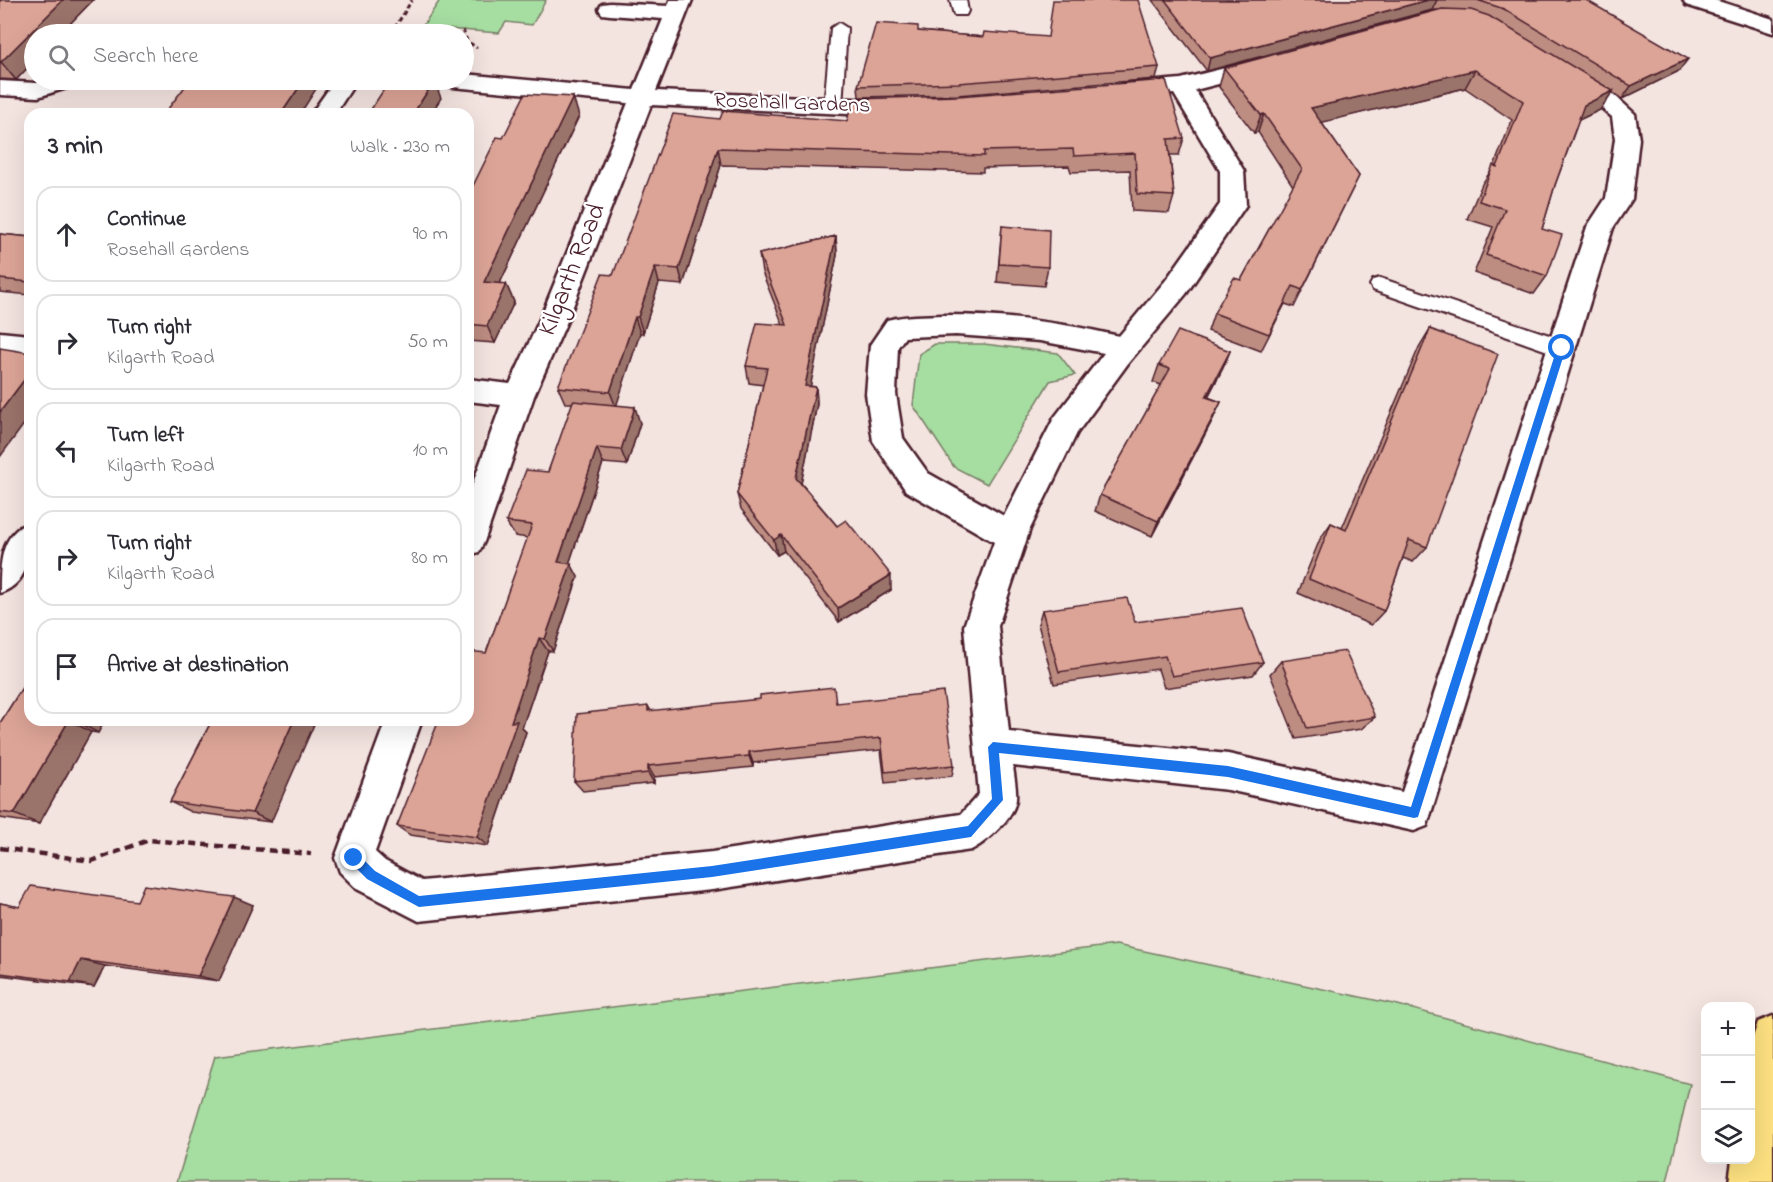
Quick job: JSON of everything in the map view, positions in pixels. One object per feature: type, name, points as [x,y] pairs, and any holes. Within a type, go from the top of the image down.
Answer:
[{"type":"highway","points":[[1751,1182],[1773,1036]]},
{"type":"street","points":[[1694,0],[1764,23]]},
{"type":"street","points":[[610,9],[677,7]]},
{"type":"street","name":"Kilgarth Road","points":[[474,525],[519,396],[554,319],[677,7]]},
{"type":"street","points":[[1099,94],[1180,86],[1283,60]]},
{"type":"street","points":[[993,747],[1228,772],[1414,813],[1600,227],[1619,199],[1627,139],[1623,114],[1604,98],[1546,63]]},
{"type":"street","name":"Rosehall Gardens","points":[[474,82],[641,98],[833,107],[914,105]]},
{"type":"street","points":[[402,726],[354,858],[371,875],[419,902],[712,871],[971,831],[998,800],[981,626],[1011,536],[1065,426],[1124,348],[1176,287],[1233,205],[1232,171],[1180,86]]},
{"type":"street","points":[[0,88],[24,89]]},
{"type":"street","points":[[327,108],[339,90]]},
{"type":"street","points":[[1011,536],[917,482],[888,441],[881,394],[884,345],[897,327],[949,324],[1031,328],[1124,348]]},
{"type":"street","points":[[0,342],[24,344]]},
{"type":"street","points":[[474,391],[519,396]]},
{"type":"street","points":[[0,579],[24,544]]},
{"type":"lane","points":[[833,107],[839,28]]},
{"type":"lane","points":[[1380,285],[1562,348]]},
{"type":"path","points":[[397,24],[412,0]]},
{"type":"path","points":[[0,848],[92,861],[149,840],[354,858]]},
{"type":"green space","points":[[440,0],[546,0],[532,25],[506,22],[499,33],[474,31],[474,24],[424,24]]},
{"type":"green space","points":[[935,344],[984,344],[1058,353],[1075,375],[1050,381],[987,484],[954,467],[913,405],[919,354]]},
{"type":"green space","points":[[1116,945],[1398,1005],[1690,1084],[1667,1182],[177,1182],[215,1056]]},
{"type":"building","points":[[0,0],[63,0],[39,24],[24,24],[24,39],[0,62]]},
{"type":"building","points":[[1053,0],[1138,0],[1159,67],[958,83],[858,86],[876,23],[918,26],[918,31],[983,37],[984,32],[1048,37]]},
{"type":"building","points":[[1165,0],[1428,0],[1210,58]]},
{"type":"building","points":[[1477,0],[1586,0],[1688,59],[1631,86],[1504,9]]},
{"type":"building","points":[[1442,9],[1471,10],[1489,16],[1613,91],[1584,105],[1555,185],[1542,229],[1562,235],[1547,276],[1486,255],[1505,209],[1479,201],[1493,165],[1497,167],[1523,101],[1475,70],[1311,108],[1359,176],[1302,290],[1293,286],[1269,334],[1214,313],[1234,278],[1241,280],[1302,169],[1264,114],[1261,115],[1224,68]]},
{"type":"building","points":[[1166,80],[1184,138],[1168,139],[1174,196],[1137,194],[1135,153],[1074,156],[1073,149],[984,151],[984,156],[718,148],[679,269],[655,267],[638,317],[635,317],[610,392],[558,387],[602,274],[613,275],[673,114],[720,119],[723,111],[847,121],[853,99],[958,96]]},
{"type":"building","points":[[182,90],[297,90],[285,108],[169,108]]},
{"type":"building","points":[[384,90],[428,90],[417,108],[372,108]]},
{"type":"building","points":[[525,94],[573,97],[484,282],[506,284],[487,326],[474,325],[474,184],[497,137],[503,138]]},
{"type":"building","points":[[1002,226],[1049,230],[1048,267],[999,264]]},
{"type":"building","points":[[0,234],[24,236],[24,281],[0,279]]},
{"type":"building","points":[[836,236],[805,386],[816,387],[796,478],[837,526],[846,520],[891,575],[838,608],[781,535],[774,540],[737,494],[767,368],[746,366],[757,323],[787,325],[759,254]]},
{"type":"building","points":[[1430,329],[1498,354],[1427,547],[1409,540],[1384,611],[1309,579],[1331,523],[1346,530]]},
{"type":"building","points":[[1178,331],[1230,351],[1206,397],[1221,402],[1158,521],[1100,495],[1170,369],[1159,365]]},
{"type":"building","points":[[0,348],[24,352],[24,380],[0,412]]},
{"type":"building","points":[[573,401],[635,407],[621,450],[597,448],[558,562],[571,564],[545,639],[539,638],[511,722],[517,721],[477,837],[397,826],[437,726],[474,726],[474,652],[486,653],[532,525],[506,522],[526,470],[548,472]]},
{"type":"building","points":[[1127,598],[1135,622],[1242,608],[1263,662],[1172,676],[1165,656],[1059,672],[1042,610]]},
{"type":"building","points":[[1345,651],[1375,717],[1307,728],[1281,661]]},
{"type":"building","points":[[24,685],[24,726],[65,726],[14,814],[0,812],[0,723]]},
{"type":"building","points":[[834,687],[836,703],[943,692],[954,765],[885,772],[881,738],[749,752],[749,756],[648,766],[648,773],[574,781],[577,714],[648,706],[648,711],[760,699],[760,695]]},
{"type":"building","points":[[209,726],[291,726],[252,813],[170,802]]},
{"type":"building","points":[[144,885],[234,897],[198,976],[81,960],[70,982],[0,973],[0,903],[19,907],[31,886],[137,901]]},
{"type":"route","points":[[354,858],[371,875],[419,902],[712,871],[971,831],[998,800],[993,747],[1228,772],[1414,813],[1562,348]]}]
